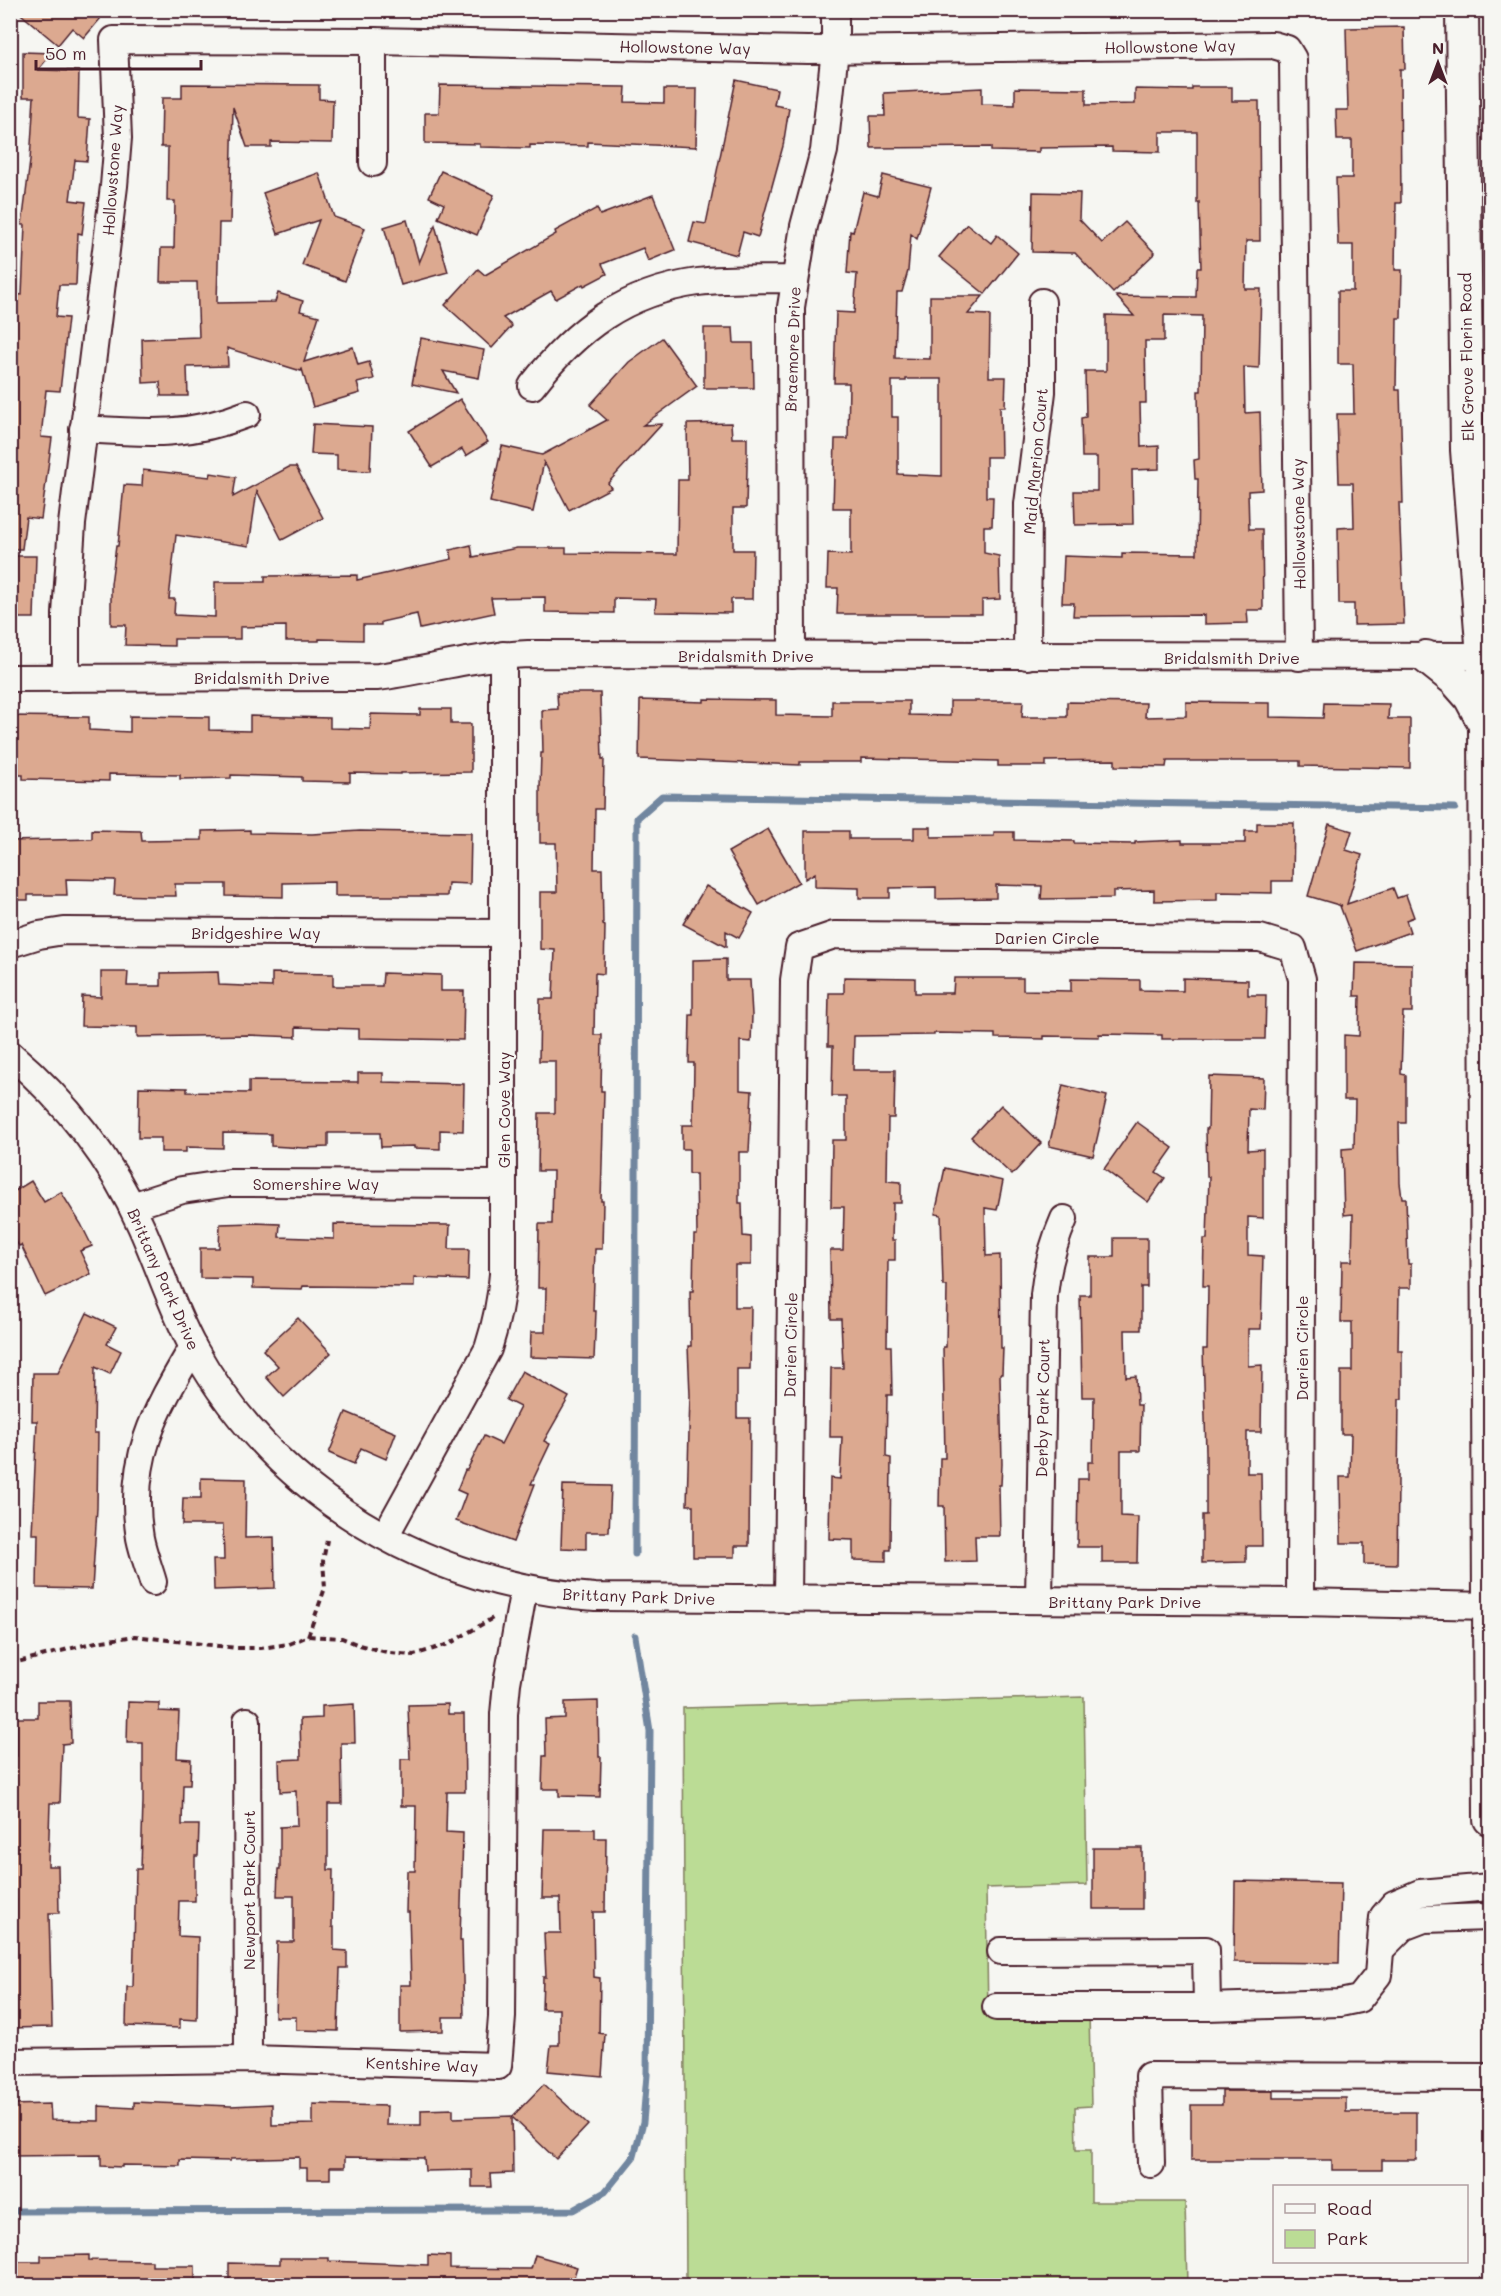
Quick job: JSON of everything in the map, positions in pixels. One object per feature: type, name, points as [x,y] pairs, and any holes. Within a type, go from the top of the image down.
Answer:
[{"type":"main road","name":"Elk Grove Florin Road","points":[[1462,10],[1467,439],[1484,578],[1487,659],[1485,724],[1491,1819]]},
{"type":"main road","points":[[1426,657],[1455,680],[1470,697],[1485,724]]},
{"type":"street","name":"Braemore Drive","points":[[792,655],[790,332],[794,279],[804,225],[824,151],[835,50],[835,10]]},
{"type":"street","name":"Hollowstone Way","points":[[66,678],[68,569],[118,138],[114,40],[373,41],[835,50],[1273,45],[1287,49],[1293,59],[1299,657]]},
{"type":"street","points":[[373,41],[373,163]]},
{"type":"street","points":[[532,386],[569,344],[589,326],[631,301],[676,286],[700,282],[794,279]]},
{"type":"street","name":"Maid Marion Court","points":[[1027,656],[1028,504],[1042,392],[1042,302]]},
{"type":"street","points":[[83,429],[149,433],[176,432],[223,423],[247,414]]},
{"type":"street","name":"Bridalsmith Drive","points":[[10,678],[378,677],[503,655],[1487,659]]},
{"type":"street","name":"Glen Cove Way","points":[[385,1536],[488,1349],[501,1299],[503,1274],[503,655]]},
{"type":"street","name":"Bridgeshire Way","points":[[10,944],[39,935],[64,931],[503,933]]},
{"type":"street","name":"Darien Circle","points":[[788,1599],[794,980],[799,947],[834,935],[1016,936],[1260,938],[1293,948],[1302,979],[1300,1602]]},
{"type":"street","name":"Brittany Park Drive","points":[[10,1054],[31,1072],[66,1109],[98,1149],[132,1206],[170,1300],[193,1347],[221,1391],[253,1433],[290,1470],[332,1505],[413,1551],[456,1569],[524,1588],[595,1597],[1300,1602],[1489,1606]]},
{"type":"street","name":"Somershire Way","points":[[132,1206],[182,1190],[229,1183],[503,1184]]},
{"type":"street","name":"Derby Park Court","points":[[1039,1600],[1044,1295],[1047,1267],[1064,1219]]},
{"type":"street","points":[[153,1582],[141,1541],[137,1516],[139,1465],[154,1416],[193,1347]]},
{"type":"street","name":"Kentshire Way","points":[[10,2062],[248,2059],[498,2066],[502,2017],[504,1714],[507,1683],[524,1588]]},
{"type":"street","name":"Newport Park Court","points":[[247,1721],[248,2059]]},
{"type":"street","points":[[996,2007],[1207,2007],[1340,2003],[1359,1999],[1378,1975],[1383,1917],[1394,1904],[1420,1893],[1491,1887]]},
{"type":"street","points":[[1381,1949],[1403,1927],[1424,1919],[1491,1917]]},
{"type":"street","points":[[1001,1950],[1206,1950],[1207,2007]]},
{"type":"street","points":[[1151,2164],[1149,2076],[1491,2077]]},
{"type":"path","points":[[308,1636],[325,1588],[323,1561],[327,1540]]},
{"type":"path","points":[[10,1664],[96,1642],[135,1636],[236,1648],[261,1648],[289,1644],[308,1636],[342,1638],[374,1649],[414,1655],[449,1644],[499,1614]]},
{"type":"green space","points":[[1084,1697],[1087,1885],[986,1888],[988,2015],[1089,2012],[1091,2106],[1075,2107],[1076,2150],[1091,2150],[1091,2202],[1185,2202],[1187,2285],[686,2285],[683,1708]]},
{"type":"building","points":[[16,10],[90,10],[100,19],[84,38],[72,28],[58,45]]},
{"type":"building","points":[[1404,27],[1405,69],[1400,69],[1401,203],[1396,203],[1395,270],[1402,270],[1401,318],[1397,318],[1396,390],[1400,390],[1403,503],[1399,503],[1404,624],[1354,625],[1354,604],[1339,604],[1338,528],[1354,527],[1353,483],[1339,483],[1337,414],[1354,414],[1353,364],[1338,364],[1338,291],[1353,291],[1353,245],[1338,245],[1336,178],[1352,178],[1352,140],[1337,140],[1336,110],[1348,110],[1346,28]]},
{"type":"building","points":[[23,52],[52,53],[38,70],[79,71],[78,118],[90,119],[87,161],[75,160],[70,200],[86,202],[82,234],[78,233],[76,285],[59,285],[56,317],[68,318],[60,391],[46,390],[41,437],[52,438],[41,519],[26,517],[22,549],[10,549],[10,328],[13,294],[22,295],[25,225],[22,225],[30,161],[34,97],[23,97]]},
{"type":"building","points":[[736,80],[777,89],[774,105],[789,108],[783,146],[758,237],[743,232],[737,255],[689,242],[694,222],[706,224]]},
{"type":"building","points":[[182,84],[319,85],[319,99],[333,100],[332,143],[271,142],[271,147],[247,147],[233,107],[230,223],[219,223],[217,303],[275,302],[278,293],[303,301],[300,311],[319,316],[304,362],[353,347],[358,365],[369,362],[374,379],[357,383],[360,393],[313,407],[302,369],[301,371],[227,348],[228,366],[187,367],[188,396],[161,396],[160,382],[143,383],[142,339],[199,337],[197,282],[160,282],[161,248],[174,248],[175,201],[167,201],[168,147],[161,147],[162,98],[182,98]]},
{"type":"building","points":[[440,85],[626,87],[625,102],[664,103],[664,89],[697,89],[696,147],[588,142],[588,146],[530,145],[530,148],[425,143],[425,113],[439,113]]},
{"type":"building","points":[[1192,87],[1232,87],[1232,101],[1259,101],[1260,241],[1246,241],[1245,289],[1261,289],[1259,368],[1244,367],[1245,413],[1260,412],[1262,490],[1248,491],[1249,529],[1262,529],[1263,610],[1247,610],[1248,623],[1204,624],[1204,615],[1073,616],[1074,603],[1062,603],[1064,556],[1122,558],[1122,553],[1197,554],[1198,479],[1195,479],[1194,460],[1199,459],[1198,391],[1201,391],[1202,316],[1164,315],[1164,341],[1145,341],[1146,403],[1140,403],[1141,447],[1159,446],[1159,469],[1132,470],[1133,524],[1075,525],[1074,491],[1097,491],[1097,457],[1082,457],[1081,418],[1086,417],[1085,371],[1106,371],[1106,315],[1134,316],[1116,296],[1196,297],[1197,268],[1201,268],[1199,202],[1197,203],[1197,132],[1160,132],[1160,152],[1112,151],[1112,147],[1039,148],[1039,152],[991,151],[991,147],[871,148],[870,116],[885,116],[884,93],[982,88],[982,104],[1015,105],[1015,88],[1086,89],[1086,105],[1135,104],[1135,89],[1192,90]]},
{"type":"building","points":[[441,171],[494,195],[477,235],[438,218],[444,204],[429,197]]},
{"type":"building","points":[[319,173],[334,217],[365,228],[345,281],[302,265],[319,220],[278,234],[263,193]]},
{"type":"building","points":[[883,175],[931,187],[917,239],[911,234],[908,271],[902,292],[897,292],[895,358],[930,359],[930,296],[983,296],[968,314],[990,315],[989,377],[1006,377],[1005,407],[1000,407],[1001,457],[986,457],[986,497],[993,497],[992,526],[984,526],[984,553],[999,556],[1000,599],[982,600],[982,614],[837,614],[838,588],[827,588],[828,554],[851,555],[851,508],[833,508],[835,439],[848,439],[849,383],[834,383],[836,312],[854,313],[857,274],[847,273],[850,231],[853,232],[863,192],[878,196]],"holes":[[[942,379],[942,476],[898,474],[898,417],[892,417],[892,381]]]},
{"type":"building","points":[[1033,192],[1080,193],[1079,219],[1102,243],[1125,222],[1155,253],[1113,293],[1075,253],[1032,252]]},
{"type":"building","points":[[653,195],[675,250],[648,261],[643,248],[602,264],[607,274],[584,286],[583,284],[556,299],[551,291],[503,318],[512,326],[492,348],[445,305],[478,269],[485,275],[556,234],[555,231],[597,208],[600,215]]},
{"type":"building","points":[[407,220],[419,263],[435,225],[448,272],[401,285],[384,227]]},
{"type":"building","points":[[967,224],[991,243],[997,235],[1018,253],[985,294],[939,257]]},
{"type":"building","points":[[704,328],[733,328],[734,343],[753,343],[754,388],[704,388]]},
{"type":"building","points":[[421,338],[484,350],[479,378],[443,371],[456,393],[412,384]]},
{"type":"building","points":[[662,338],[697,386],[643,425],[662,424],[608,483],[611,488],[569,510],[544,462],[533,512],[490,502],[502,446],[542,455],[607,420],[590,405],[629,362]]},
{"type":"building","points":[[460,399],[488,442],[466,456],[462,449],[432,467],[409,431]]},
{"type":"building","points":[[731,423],[732,438],[747,438],[746,508],[733,508],[733,550],[753,550],[752,599],[731,599],[731,613],[655,612],[656,599],[614,598],[614,613],[545,612],[545,597],[491,598],[494,613],[420,629],[417,614],[381,622],[381,625],[363,625],[363,640],[286,641],[286,626],[240,627],[240,639],[174,639],[174,646],[125,645],[126,625],[111,625],[111,584],[116,546],[118,546],[124,485],[142,486],[143,470],[210,477],[211,473],[236,477],[233,497],[289,467],[296,467],[323,518],[282,540],[257,491],[249,546],[176,535],[169,599],[175,599],[174,615],[215,617],[215,582],[265,582],[265,576],[357,575],[357,580],[452,559],[450,550],[471,545],[473,557],[517,548],[566,548],[566,553],[677,554],[678,480],[688,480],[687,424]]},
{"type":"building","points":[[313,424],[372,427],[370,471],[337,470],[337,455],[311,454]]},
{"type":"building","points":[[10,556],[36,556],[34,618],[10,618]]},
{"type":"building","points":[[557,693],[600,693],[602,759],[604,759],[603,809],[595,809],[594,869],[602,869],[603,925],[605,926],[604,974],[595,973],[594,1035],[602,1035],[601,1091],[604,1091],[602,1249],[595,1249],[594,1359],[530,1357],[531,1332],[545,1332],[546,1288],[538,1288],[539,1224],[552,1224],[553,1171],[538,1171],[539,1113],[555,1113],[555,1061],[539,1061],[540,999],[553,999],[555,950],[540,949],[540,892],[557,892],[556,843],[540,843],[540,787],[541,753],[543,753],[542,710],[558,709]]},
{"type":"building","points":[[704,699],[776,700],[776,715],[832,716],[832,701],[909,701],[909,715],[950,716],[950,701],[1023,701],[1022,717],[1067,717],[1067,702],[1146,703],[1145,717],[1186,716],[1186,702],[1270,703],[1270,717],[1323,718],[1324,703],[1389,704],[1388,719],[1410,719],[1410,768],[1300,766],[1300,761],[1167,761],[1166,767],[1115,766],[1115,760],[1046,761],[1046,766],[998,766],[998,761],[861,758],[861,762],[800,762],[800,765],[639,759],[640,700],[704,702]]},
{"type":"building","points":[[420,709],[451,709],[451,724],[471,724],[471,772],[350,773],[350,782],[302,781],[302,777],[231,775],[231,778],[180,779],[180,775],[109,774],[109,781],[23,779],[23,775],[10,775],[10,716],[89,717],[89,730],[130,732],[130,716],[209,717],[209,730],[250,731],[250,716],[330,718],[330,728],[370,729],[371,714],[420,715]]},
{"type":"building","points":[[1257,823],[1294,823],[1293,881],[1272,881],[1272,893],[1217,892],[1217,900],[1154,901],[1154,890],[1113,891],[1113,898],[1041,899],[1042,886],[996,885],[996,898],[936,899],[936,887],[890,888],[890,898],[859,898],[859,888],[815,887],[815,873],[805,879],[805,831],[849,831],[849,839],[914,839],[914,827],[931,827],[931,837],[994,836],[994,832],[1014,832],[1014,840],[1074,841],[1074,843],[1135,844],[1135,842],[1182,840],[1182,843],[1245,843],[1245,831],[1257,831]]},
{"type":"building","points":[[1329,824],[1352,831],[1346,850],[1362,855],[1347,904],[1393,888],[1397,898],[1406,895],[1414,917],[1406,920],[1410,932],[1357,951],[1340,906],[1342,906],[1308,896]]},
{"type":"building","points":[[768,829],[799,882],[759,905],[728,852]]},
{"type":"building","points":[[92,830],[141,831],[142,841],[202,840],[202,831],[250,830],[250,833],[312,834],[360,831],[471,833],[470,884],[448,883],[447,896],[335,896],[335,882],[283,883],[283,897],[226,896],[226,884],[175,884],[176,896],[149,896],[114,895],[115,880],[66,879],[67,895],[28,895],[28,900],[10,900],[10,841],[92,839]]},
{"type":"building","points":[[706,886],[753,913],[739,938],[726,931],[726,947],[683,924]]},
{"type":"building","points":[[726,959],[726,980],[750,980],[752,1015],[751,1042],[740,1041],[740,1090],[752,1091],[749,1152],[739,1152],[739,1203],[742,1203],[743,1236],[751,1237],[751,1265],[735,1265],[735,1307],[751,1307],[750,1369],[737,1369],[737,1418],[750,1418],[749,1546],[735,1546],[735,1557],[693,1557],[693,1505],[687,1505],[690,1395],[688,1346],[691,1346],[690,1291],[693,1291],[694,1235],[697,1235],[696,1174],[689,1174],[689,1149],[682,1149],[682,1125],[693,1125],[694,1063],[689,1063],[690,1015],[693,1015],[693,960]]},
{"type":"building","points":[[1355,963],[1412,964],[1412,1012],[1403,1012],[1401,1074],[1406,1075],[1406,1123],[1399,1123],[1400,1183],[1402,1198],[1406,1198],[1411,1288],[1399,1288],[1398,1351],[1402,1351],[1402,1399],[1399,1399],[1397,1565],[1364,1564],[1364,1543],[1341,1543],[1340,1477],[1350,1477],[1351,1434],[1341,1434],[1341,1371],[1352,1371],[1352,1322],[1341,1322],[1342,1261],[1352,1261],[1353,1214],[1344,1215],[1342,1149],[1354,1148],[1355,1100],[1344,1100],[1344,1035],[1359,1036],[1360,996],[1354,996]]},
{"type":"building","points":[[101,972],[128,972],[127,986],[161,986],[161,973],[218,972],[219,985],[272,987],[272,973],[333,974],[333,986],[382,986],[383,973],[441,975],[441,991],[464,991],[463,1040],[359,1038],[359,1029],[296,1027],[296,1037],[248,1035],[137,1037],[137,1027],[81,1026],[82,996],[101,997]]},
{"type":"building","points":[[844,977],[915,978],[915,993],[953,993],[954,978],[1023,978],[1023,990],[1071,991],[1071,979],[1140,980],[1140,990],[1183,991],[1183,978],[1248,980],[1248,995],[1266,995],[1265,1039],[1162,1039],[1162,1035],[1099,1034],[1099,1037],[1044,1036],[1044,1039],[995,1038],[995,1034],[934,1033],[934,1035],[854,1036],[853,1070],[895,1070],[894,1118],[888,1118],[887,1181],[901,1182],[901,1203],[893,1203],[892,1240],[895,1240],[895,1260],[888,1260],[887,1346],[891,1346],[892,1395],[887,1395],[886,1457],[891,1458],[890,1550],[886,1550],[886,1561],[853,1560],[853,1540],[829,1539],[830,1478],[840,1479],[842,1437],[830,1437],[831,1368],[843,1368],[841,1319],[831,1319],[830,1250],[843,1250],[844,1207],[831,1207],[832,1140],[846,1140],[846,1096],[832,1096],[833,1046],[828,1046],[829,993],[844,993]]},
{"type":"building","points":[[358,1073],[383,1073],[383,1082],[464,1084],[463,1131],[440,1130],[440,1149],[414,1148],[414,1146],[381,1147],[380,1133],[328,1133],[328,1147],[304,1148],[271,1146],[271,1134],[223,1133],[223,1148],[186,1147],[186,1152],[161,1152],[161,1138],[138,1138],[139,1087],[187,1088],[187,1092],[249,1093],[249,1081],[358,1082]]},
{"type":"building","points":[[1209,1076],[1264,1078],[1263,1110],[1249,1109],[1248,1150],[1263,1149],[1263,1218],[1248,1217],[1248,1255],[1263,1256],[1261,1329],[1248,1329],[1248,1366],[1262,1365],[1261,1432],[1247,1432],[1247,1473],[1261,1473],[1262,1546],[1246,1546],[1246,1562],[1202,1563],[1202,1515],[1206,1515],[1203,1349],[1207,1349],[1208,1286],[1203,1286],[1209,1177],[1207,1177],[1206,1129],[1208,1129]]},
{"type":"building","points":[[1063,1085],[1107,1096],[1093,1156],[1049,1146]]},
{"type":"building","points":[[1001,1105],[1041,1143],[1012,1175],[971,1137]]},
{"type":"building","points":[[1137,1122],[1173,1148],[1156,1172],[1165,1178],[1148,1202],[1104,1169]]},
{"type":"building","points":[[945,1168],[1003,1181],[997,1210],[985,1208],[986,1256],[1000,1255],[1001,1348],[1003,1348],[1002,1374],[1000,1374],[1002,1464],[1001,1485],[999,1485],[1000,1536],[975,1536],[976,1561],[945,1562],[944,1506],[939,1506],[940,1458],[945,1458],[943,1347],[946,1347],[947,1286],[943,1286],[941,1215],[935,1214]]},
{"type":"building","points":[[31,1181],[44,1202],[61,1192],[92,1246],[80,1251],[91,1274],[45,1296],[21,1245],[19,1246],[10,1233],[10,1194]]},
{"type":"building","points":[[220,1224],[280,1224],[279,1237],[334,1239],[334,1224],[450,1225],[449,1249],[469,1249],[468,1280],[414,1278],[414,1287],[303,1286],[302,1289],[253,1288],[253,1279],[200,1278],[200,1248],[219,1248]]},
{"type":"building","points":[[1114,1238],[1147,1238],[1147,1287],[1141,1287],[1141,1330],[1125,1330],[1126,1377],[1136,1376],[1137,1405],[1141,1405],[1140,1451],[1121,1451],[1121,1516],[1138,1517],[1137,1563],[1102,1563],[1102,1547],[1077,1547],[1078,1479],[1088,1479],[1088,1462],[1093,1462],[1094,1397],[1082,1397],[1080,1295],[1090,1295],[1090,1257],[1114,1257]]},
{"type":"building","points":[[87,1313],[116,1327],[107,1344],[121,1351],[110,1374],[95,1367],[94,1433],[98,1433],[97,1508],[92,1589],[37,1588],[38,1534],[32,1534],[37,1421],[32,1421],[33,1373],[58,1373]]},
{"type":"building","points":[[298,1318],[331,1353],[284,1397],[266,1377],[278,1366],[263,1350]]},
{"type":"building","points":[[522,1371],[569,1397],[544,1441],[550,1444],[531,1484],[535,1484],[513,1542],[456,1521],[466,1494],[457,1490],[484,1436],[501,1444],[520,1407],[506,1400]]},
{"type":"building","points":[[346,1412],[396,1433],[386,1459],[361,1448],[354,1464],[329,1453]]},
{"type":"building","points":[[201,1478],[246,1479],[245,1538],[274,1537],[275,1588],[214,1590],[213,1560],[224,1560],[223,1525],[182,1525],[183,1498],[201,1498]]},
{"type":"building","points":[[563,1485],[611,1486],[609,1532],[586,1532],[586,1549],[561,1548]]},
{"type":"building","points":[[38,1701],[70,1701],[71,1743],[62,1744],[60,1803],[50,1803],[48,1866],[58,1866],[59,1913],[49,1913],[52,2027],[12,2028],[10,1941],[16,1941],[16,1900],[10,1900],[10,1831],[12,1831],[14,1789],[10,1789],[10,1756],[17,1756],[17,1718],[38,1718]]},
{"type":"building","points":[[598,1701],[599,1757],[601,1757],[600,1797],[559,1796],[559,1789],[542,1789],[543,1756],[546,1756],[545,1719],[565,1718],[565,1702]]},
{"type":"building","points":[[128,1702],[159,1703],[159,1711],[179,1712],[177,1758],[191,1759],[190,1785],[183,1785],[182,1825],[199,1825],[198,1856],[195,1856],[195,1901],[179,1901],[178,1936],[198,1937],[197,2020],[180,2019],[180,2028],[126,2026],[127,1987],[133,1987],[136,1869],[141,1869],[143,1802],[143,1743],[127,1743]]},
{"type":"building","points":[[354,1704],[355,1743],[341,1743],[342,1804],[328,1804],[328,1870],[333,1870],[334,1950],[347,1951],[347,1968],[340,1968],[338,2031],[296,2030],[296,2017],[275,2017],[277,1942],[294,1942],[294,1896],[277,1896],[278,1869],[280,1869],[280,1827],[297,1826],[296,1791],[280,1792],[279,1760],[301,1759],[300,1719],[322,1718],[322,1706]]},
{"type":"building","points":[[448,1704],[448,1714],[464,1714],[465,1792],[447,1792],[446,1832],[463,1833],[460,1941],[462,1941],[464,2017],[443,2017],[443,2031],[400,2032],[400,1985],[411,1985],[409,1912],[406,1912],[407,1871],[415,1871],[416,1806],[401,1806],[401,1759],[410,1759],[408,1705]]},
{"type":"building","points":[[544,1829],[595,1829],[595,1838],[606,1838],[605,1912],[593,1912],[594,1977],[600,1978],[599,2033],[605,2034],[602,2076],[548,2071],[551,2045],[559,2045],[559,2009],[542,2009],[543,1977],[546,1977],[544,1933],[561,1933],[560,1898],[542,1898]]},
{"type":"building","points":[[1093,1848],[1142,1848],[1142,1909],[1093,1909]]},
{"type":"building","points":[[1235,1881],[1341,1883],[1339,1963],[1234,1962]]},
{"type":"building","points":[[544,2084],[588,2125],[556,2159],[512,2117]]},
{"type":"building","points":[[1222,2091],[1273,2091],[1273,2098],[1346,2098],[1346,2112],[1416,2112],[1416,2160],[1382,2160],[1382,2170],[1332,2170],[1332,2160],[1191,2160],[1191,2105],[1222,2105]]},
{"type":"building","points":[[134,2102],[231,2106],[272,2104],[272,2125],[313,2124],[313,2104],[387,2106],[386,2125],[421,2125],[421,2110],[453,2109],[453,2118],[512,2116],[513,2173],[490,2174],[491,2187],[472,2187],[472,2170],[425,2171],[424,2158],[345,2157],[345,2167],[330,2167],[330,2179],[307,2179],[307,2168],[299,2168],[299,2157],[230,2159],[230,2161],[180,2160],[180,2166],[122,2165],[122,2167],[101,2166],[101,2155],[10,2156],[10,2105],[50,2104],[51,2120],[99,2121],[99,2106],[134,2108]]},
{"type":"building","points":[[89,2255],[89,2260],[152,2261],[152,2266],[195,2266],[195,2286],[10,2286],[10,2262],[41,2262],[41,2256]]},
{"type":"building","points":[[428,2255],[450,2256],[450,2268],[531,2269],[535,2255],[577,2267],[571,2286],[229,2286],[229,2263],[280,2264],[280,2258],[329,2258],[329,2261],[428,2265]]},
{"type":"waterway","points":[[635,1554],[637,818],[662,796],[1455,808]]},
{"type":"waterway","points":[[10,2211],[573,2210],[605,2192],[634,2156],[643,2122],[647,2075],[650,1731],[635,1636]]}]
